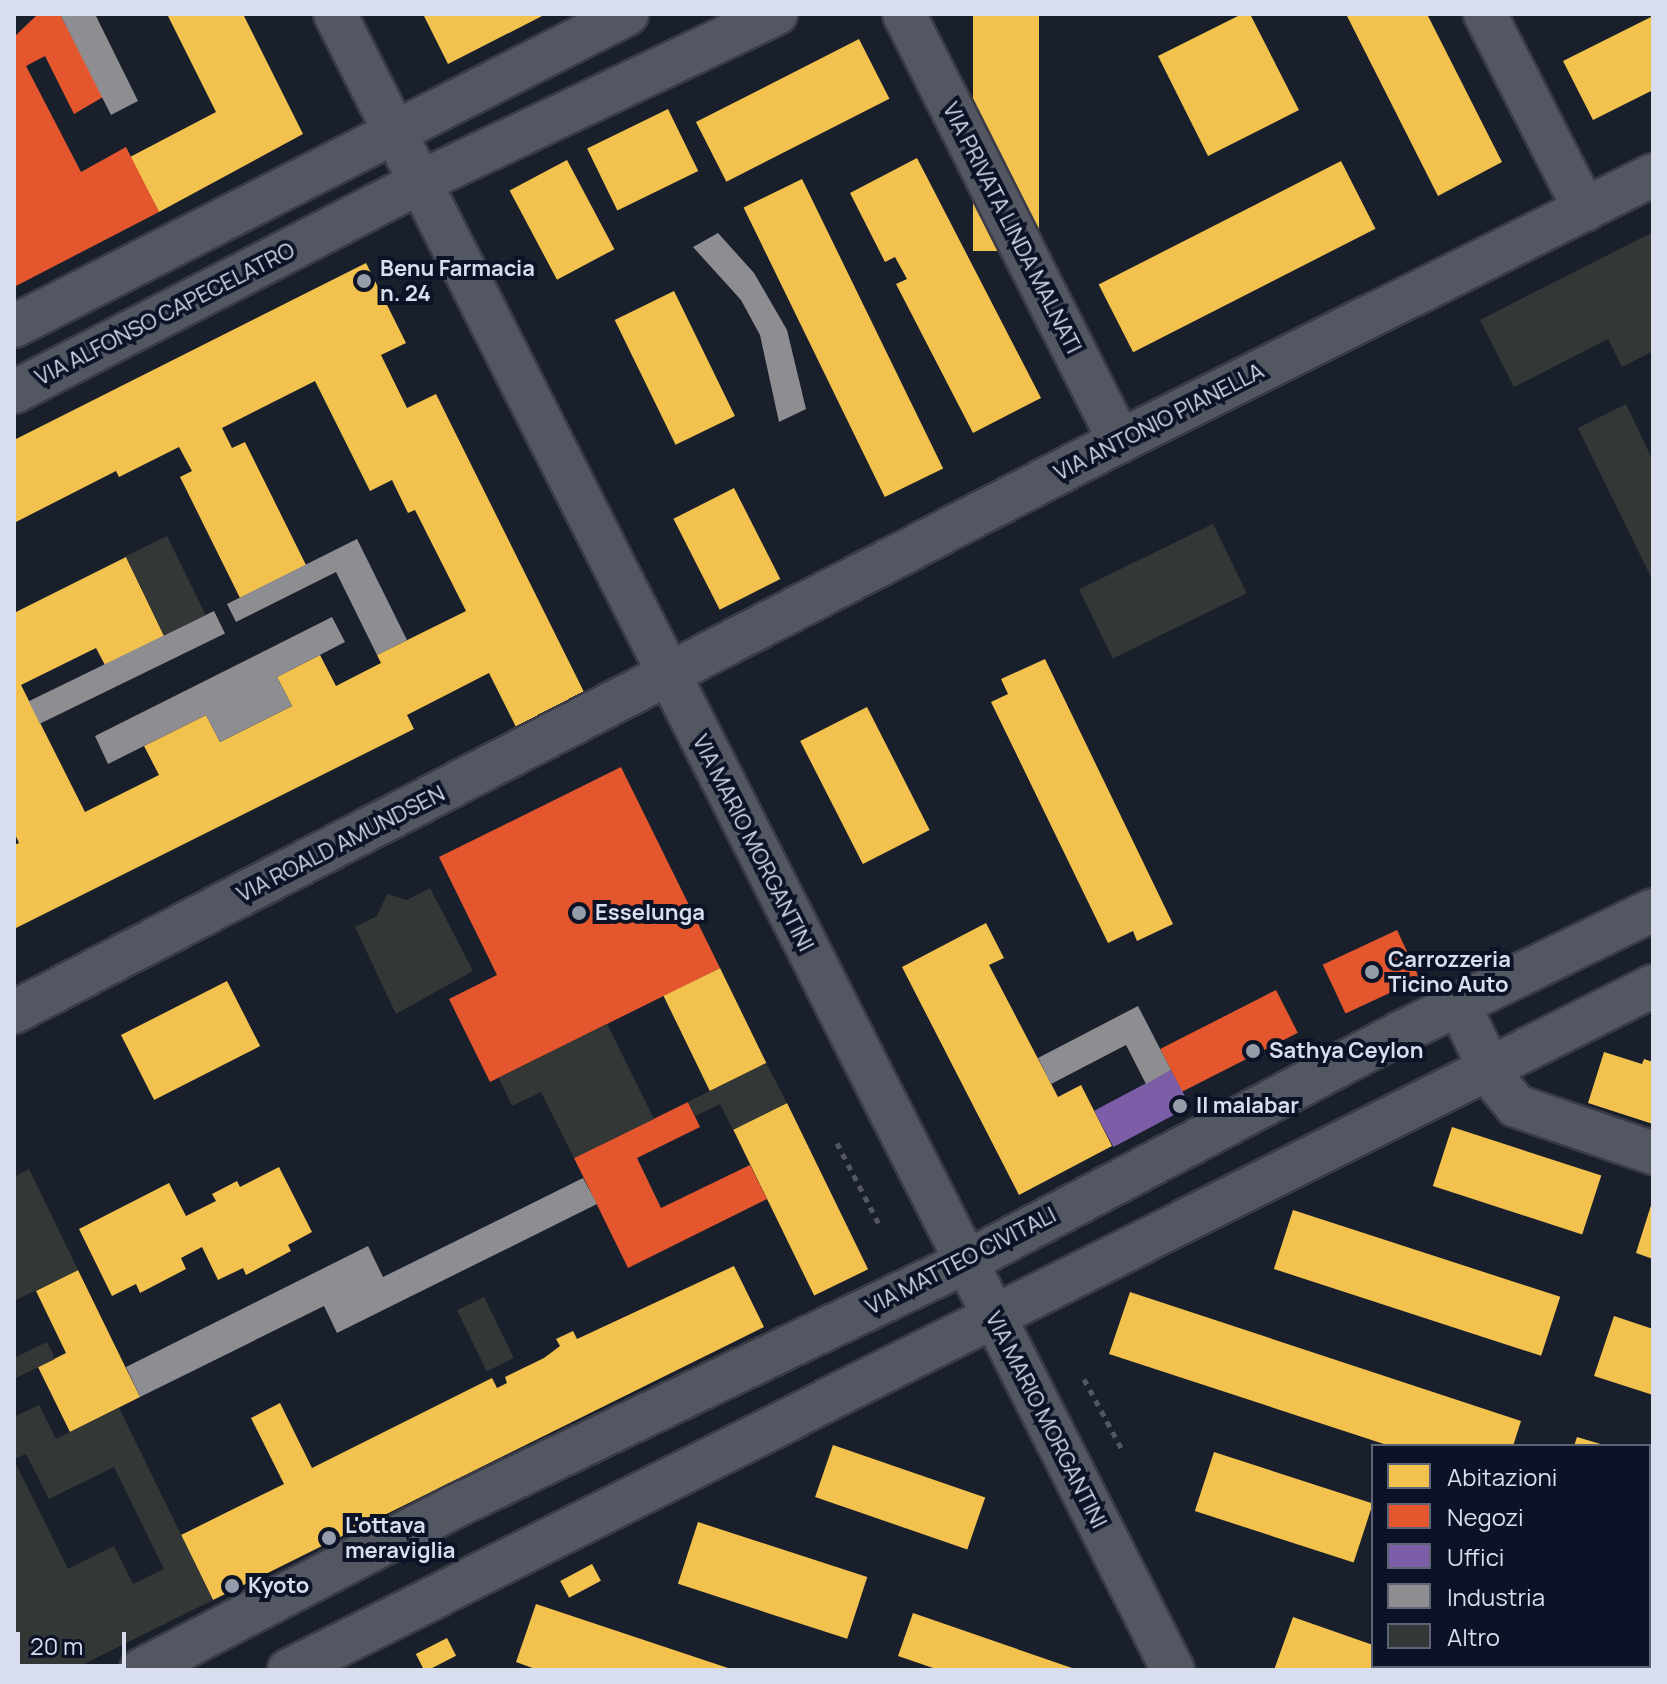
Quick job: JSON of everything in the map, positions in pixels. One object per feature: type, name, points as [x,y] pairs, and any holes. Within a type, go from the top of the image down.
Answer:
[{"type":"street","name":"VIA MARIO MORGANTINI","points":[[335,14],[1173,1670]]},
{"type":"street","points":[[14,326],[627,14]]},
{"type":"street","name":"VIA ALFONSO CAPECELATRO","points":[[14,392],[420,182],[776,14]]},
{"type":"street","name":"VIA PRIVATA LINDA MALNATI","points":[[904,14],[1120,441]]},
{"type":"street","points":[[1485,14],[1585,210]]},
{"type":"street","points":[[506,76],[509,92],[546,124]]},
{"type":"street","name":"VIA ANTONIO PIANELLA","points":[[669,675],[1120,441],[1653,175]]},
{"type":"street","name":"VIA ALFONSO CAPECELATRO","points":[[293,185],[311,208],[317,235]]},
{"type":"street","name":"VIA ROALD AMUNDSEN","points":[[14,1012],[669,675]]},
{"type":"street","name":"VIA MATTEO CIVITALI","points":[[141,1670],[458,1505],[966,1262],[1459,1005],[1653,910]]},
{"type":"street","points":[[289,1670],[490,1566],[994,1318],[1653,986]]},
{"type":"street","points":[[1459,1005],[1488,1067],[1516,1106],[1653,1153]]},
{"type":"street","points":[[458,1505],[490,1566]]},
{"type":"path","points":[[837,1143],[879,1224]]},
{"type":"path","points":[[1084,1379],[1123,1451]]},
{"type":"building: Abitazioni","points":[[167,14],[243,14],[303,134],[159,212],[130,157],[216,112]]},
{"type":"building: Abitazioni","points":[[423,14],[546,14],[448,64]]},
{"type":"building: Abitazioni","points":[[973,14],[1039,14],[1039,251],[973,251]]},
{"type":"building: Abitazioni","points":[[1242,14],[1250,14],[1299,110],[1208,156],[1158,56]]},
{"type":"building: Abitazioni","points":[[1346,14],[1427,14],[1502,162],[1438,196]]},
{"type":"building: Abitazioni","points":[[1653,16],[1653,90],[1593,120],[1563,61]]},
{"type":"building: Abitazioni","points":[[859,39],[889,99],[726,182],[696,122]]},
{"type":"building: Abitazioni","points":[[668,109],[698,171],[617,210],[587,148]]},
{"type":"building: Abitazioni","points":[[917,158],[1041,398],[973,433],[896,284],[907,279],[895,257],[885,262],[850,193]]},
{"type":"building: Abitazioni","points":[[567,160],[614,249],[557,280],[510,191]]},
{"type":"building: Abitazioni","points":[[1341,161],[1376,229],[1133,352],[1099,284]]},
{"type":"building: Abitazioni","points":[[802,179],[943,468],[885,497],[744,207]]},
{"type":"building: Abitazioni","points":[[366,263],[406,343],[381,355],[407,408],[436,394],[584,692],[516,727],[489,673],[407,715],[414,729],[14,929],[14,845],[19,843],[14,832],[14,613],[126,557],[164,636],[105,665],[96,648],[21,685],[85,812],[159,775],[144,746],[206,715],[220,742],[292,706],[277,677],[320,655],[336,686],[381,663],[377,655],[466,611],[415,510],[408,513],[392,480],[370,491],[315,381],[222,428],[232,448],[245,442],[306,565],[240,598],[180,477],[192,471],[179,447],[119,477],[116,471],[14,523],[14,440]]},
{"type":"building: Abitazioni","points":[[674,291],[735,416],[676,445],[615,320]]},
{"type":"building: Abitazioni","points":[[734,488],[780,579],[720,610],[673,519]]},
{"type":"building: Abitazioni","points":[[1045,659],[1173,924],[1137,941],[1133,931],[1108,943],[991,702],[1008,694],[1001,679]]},
{"type":"building: Abitazioni","points":[[867,707],[930,830],[863,864],[800,741]]},
{"type":"building: Abitazioni","points":[[986,923],[1004,958],[989,965],[1058,1097],[1081,1085],[1112,1146],[1019,1195],[902,967]]},
{"type":"building: Abitazioni","points":[[720,968],[766,1063],[710,1091],[663,996]]},
{"type":"building: Abitazioni","points":[[227,981],[260,1046],[154,1100],[121,1035]]},
{"type":"building: Abitazioni","points":[[1604,1052],[1642,1064],[1644,1059],[1653,1062],[1653,1124],[1588,1103]]},
{"type":"building: Abitazioni","points":[[787,1103],[868,1269],[814,1296],[733,1129]]},
{"type":"building: Abitazioni","points":[[1452,1127],[1601,1176],[1582,1234],[1433,1186]]},
{"type":"building: Abitazioni","points":[[279,1167],[312,1232],[288,1245],[291,1251],[246,1275],[243,1268],[218,1280],[202,1247],[181,1258],[186,1269],[140,1293],[136,1284],[112,1296],[79,1229],[169,1183],[186,1216],[216,1201],[212,1194],[237,1181],[240,1187]]},
{"type":"building: Abitazioni","points":[[1653,1202],[1653,1259],[1636,1253]]},
{"type":"building: Abitazioni","points":[[1293,1210],[1560,1297],[1541,1356],[1274,1269]]},
{"type":"building: Abitazioni","points":[[734,1266],[764,1327],[213,1600],[181,1535],[284,1484],[251,1418],[280,1403],[312,1468],[492,1378],[497,1388],[507,1383],[505,1377],[544,1358],[560,1346],[556,1339],[573,1331],[577,1339]]},
{"type":"building: Abitazioni","points":[[78,1270],[140,1397],[70,1432],[38,1367],[66,1353],[36,1291]]},
{"type":"building: Abitazioni","points":[[1130,1292],[1521,1421],[1514,1444],[1384,1444],[1109,1354]]},
{"type":"building: Abitazioni","points":[[1614,1316],[1653,1329],[1653,1395],[1594,1376]]},
{"type":"building: Abitazioni","points":[[1577,1437],[1601,1444],[1575,1444]]},
{"type":"building: Abitazioni","points":[[833,1445],[985,1497],[967,1549],[815,1497]]},
{"type":"building: Abitazioni","points":[[1214,1452],[1371,1503],[1354,1563],[1195,1511]]},
{"type":"building: Abitazioni","points":[[698,1522],[867,1577],[847,1639],[678,1584]]},
{"type":"building: Abitazioni","points":[[592,1564],[601,1581],[569,1598],[560,1581]]},
{"type":"building: Abitazioni","points":[[536,1604],[731,1670],[538,1670],[516,1662]]},
{"type":"building: Abitazioni","points":[[913,1613],[1072,1668],[939,1670],[898,1656]]},
{"type":"building: Abitazioni","points":[[1293,1617],[1371,1644],[1371,1668],[1443,1670],[1274,1670]]},
{"type":"building: Abitazioni","points":[[447,1638],[456,1656],[424,1670],[416,1654]]},
{"type":"building: Negozi","points":[[38,14],[60,14],[103,97],[74,114],[45,56],[26,66],[81,172],[126,147],[159,212],[14,287],[14,37]]},
{"type":"building: Negozi","name":"Esselunga","points":[[621,767],[720,968],[490,1082],[449,999],[497,975],[439,857]]},
{"type":"building: Negozi","name":"Carrozzeria Ticino Auto","points":[[1397,930],[1420,979],[1346,1014],[1323,965]]},
{"type":"building: Negozi","points":[[1276,990],[1298,1033],[1182,1092],[1160,1049]]},
{"type":"building: Negozi","points":[[688,1102],[700,1127],[637,1158],[661,1208],[750,1165],[767,1199],[628,1268],[574,1158]]},
{"type":"building: Uffici","points":[[1171,1070],[1190,1106],[1113,1147],[1094,1111]]},
{"type":"building: Industria","points":[[60,14],[95,14],[138,101],[111,115]]},
{"type":"building: Industria","points":[[718,233],[754,273],[787,330],[806,409],[779,422],[760,335],[741,300],[693,247]]},
{"type":"building: Industria","points":[[357,539],[407,640],[377,655],[336,572],[236,622],[227,604]]},
{"type":"building: Industria","points":[[214,611],[225,633],[40,724],[29,701]]},
{"type":"building: Industria","points":[[332,617],[345,642],[277,677],[292,706],[220,742],[206,715],[108,764],[95,736]]},
{"type":"building: Industria","points":[[1138,1006],[1171,1070],[1146,1084],[1126,1045],[1051,1084],[1038,1058]]},
{"type":"building: Industria","points":[[583,1178],[597,1204],[337,1333],[324,1306],[140,1397],[126,1367],[368,1246],[383,1277]]},
{"type":"building: Altro","points":[[1653,232],[1653,351],[1622,367],[1608,339],[1514,387],[1480,320]]},
{"type":"building: Altro","points":[[1626,404],[1653,461],[1653,581],[1578,428]]},
{"type":"building: Altro","points":[[1213,524],[1247,593],[1113,659],[1079,589]]},
{"type":"building: Altro","points":[[167,536],[206,615],[164,635],[126,556]]},
{"type":"building: Altro","points":[[430,888],[473,971],[396,1014],[355,927],[377,916],[387,894],[407,900]]},
{"type":"building: Altro","points":[[607,1024],[654,1119],[574,1158],[541,1092],[512,1106],[499,1078]]},
{"type":"building: Altro","points":[[766,1063],[787,1103],[733,1130],[720,1104],[695,1116],[688,1102]]},
{"type":"building: Altro","points":[[29,1169],[78,1270],[14,1301],[14,1177]]},
{"type":"building: Altro","points":[[484,1297],[514,1358],[487,1371],[457,1310]]},
{"type":"building: Altro","points":[[47,1342],[55,1359],[14,1379],[14,1358]]},
{"type":"building: Altro","points":[[39,1405],[56,1439],[119,1408],[213,1600],[72,1670],[14,1670],[14,1460],[68,1569],[114,1546],[133,1584],[164,1569],[114,1467],[49,1499],[26,1454],[14,1459],[14,1417]]},
{"type":"place","name":"Benu Farmacia n. 24","points":[[364,281]]},
{"type":"place","name":"Esselunga","points":[[579,913]]},
{"type":"place","name":"Carrozzeria Ticino Auto","points":[[1372,972]]},
{"type":"place","name":"Sathya Ceylon","points":[[1253,1051]]},
{"type":"place","name":"Il malabar","points":[[1180,1106]]},
{"type":"place","name":"L'ottava meraviglia","points":[[329,1538]]},
{"type":"place","name":"Kyoto","points":[[232,1586]]}]
